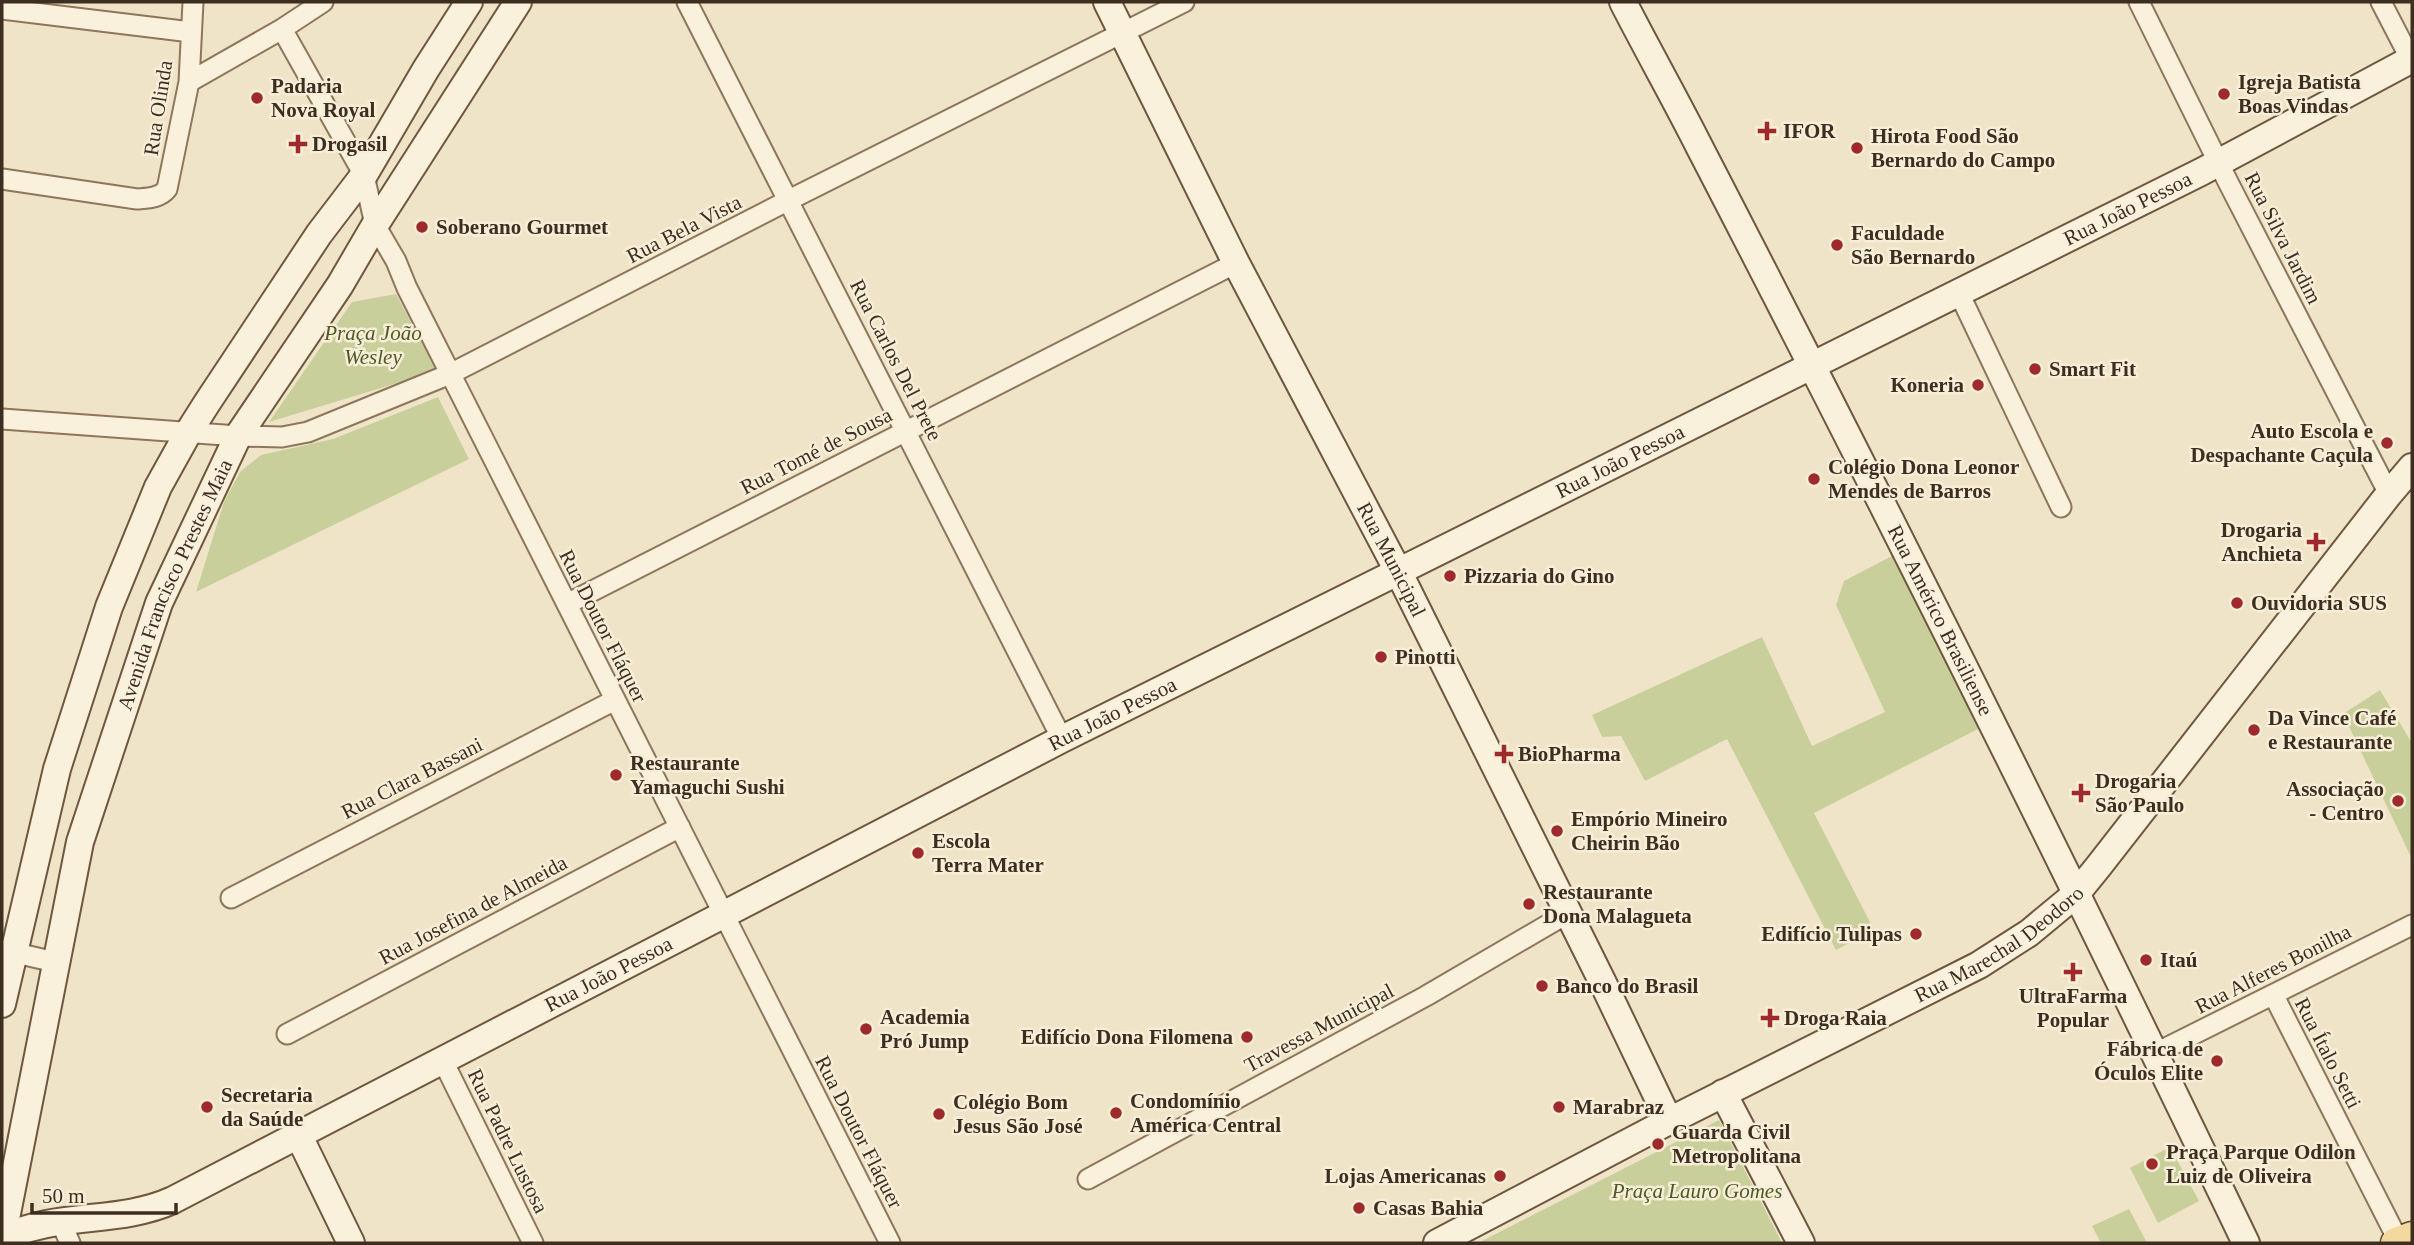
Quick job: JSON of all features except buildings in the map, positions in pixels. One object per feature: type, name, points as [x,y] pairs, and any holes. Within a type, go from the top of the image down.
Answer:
[{"type":"street","name":"Rua Olinda","points":[[2,179],[137,199],[158,196],[167,189],[189,82],[193,2]]},
{"type":"street","points":[[189,82],[282,29],[323,2]]},
{"type":"street","points":[[2,1004],[7,951],[57,769],[109,607],[158,487],[188,433],[319,234],[364,175],[469,2]]},
{"type":"street","name":"Avenida Francisco Prestes Maia","points":[[2,1239],[80,842],[159,603],[238,436],[340,285],[375,225],[518,2]]},
{"type":"street","name":"Rua Carlos Del Prete","points":[[687,2],[1062,739]]},
{"type":"street","name":"Rua Municipal","points":[[1107,2],[1236,263],[1399,573],[1669,1121]]},
{"type":"street","name":"Rua Bela Vista","points":[[2,419],[238,436],[282,437],[308,432],[450,374],[1121,31],[1184,2]]},
{"type":"street","name":"Rua Américo Brasiliense","points":[[1623,2],[1811,365],[2076,894],[2246,1243]]},
{"type":"street","name":"Rua Silva Jardim","points":[[2139,2],[2389,494]]},
{"type":"street","points":[[2381,2],[2412,60]]},
{"type":"street","points":[[2,9],[191,32]]},
{"type":"street","name":"Rua Doutor Fláquer","points":[[282,29],[364,175],[375,225],[396,261],[450,374],[890,1243]]},
{"type":"street","name":"Rua João Pessoa","points":[[2,1239],[17,1231],[65,1232],[160,1206],[1062,739],[2218,162],[2412,60]]},
{"type":"street","name":"Rua Tomé de Sousa","points":[[566,604],[1236,263]]},
{"type":"street","points":[[1958,291],[2061,507]]},
{"type":"street","name":"Rua Marechal Deodoro","points":[[1437,1243],[1723,1093],[1979,965],[2029,933],[2076,894],[2412,467]]},
{"type":"street","name":"Rua Clara Bassani","points":[[231,898],[615,700]]},
{"type":"street","name":"Rua Josefina de Almeida","points":[[287,1034],[680,827]]},
{"type":"street","name":"Travessa Municipal","points":[[1088,1179],[1426,996],[1568,913]]},
{"type":"street","name":"Rua Alferes Bonilha","points":[[2154,1054],[2412,925]]},
{"type":"street","points":[[7,951],[55,962]]},
{"type":"street","name":"Rua Ítalo Setti","points":[[2274,996],[2403,1241]]},
{"type":"street","name":"Rua Padre Lustosa","points":[[442,1059],[533,1243]]},
{"type":"street","points":[[1723,1093],[1801,1243]]},
{"type":"street","points":[[298,1134],[351,1243]]},
{"type":"green space","name":"Praça João Wesley","points":[[396,294],[437,371],[269,422],[352,302]]},
{"type":"green space","points":[[438,397],[469,459],[196,592],[224,502],[240,472],[261,455],[333,439]]},
{"type":"green space","points":[[1892,556],[1980,728],[1814,813],[1874,930],[1836,950],[1727,739],[1645,781],[1621,736],[1602,737],[1592,715],[1762,637],[1812,746],[1885,712],[1836,605],[1844,581]]},
{"type":"green space","name":"Associação - Centro","points":[[2380,690],[2412,743],[2412,859],[2343,714]]},
{"type":"green space","name":"Praça Lauro Gomes","points":[[1719,1120],[1782,1243],[1478,1243]]},
{"type":"green space","points":[[2170,1147],[2199,1201],[2158,1223],[2130,1168]]},
{"type":"green space","points":[[2129,1209],[2147,1243],[2101,1243],[2092,1226]]},
{"type":"place","name":"Igreja Batista Boas Vindas","points":[[2224,94]]},
{"type":"place","name":"Padaria Nova Royal","points":[[257,98]]},
{"type":"place","name":"IFOR","points":[[1767,131]]},
{"type":"place","name":"Drogasil","points":[[298,144]]},
{"type":"place","name":"Hirota Food São Bernardo do Campo","points":[[1857,148]]},
{"type":"place","name":"Soberano Gourmet","points":[[422,227]]},
{"type":"place","name":"Faculdade São Bernardo","points":[[1837,245]]},
{"type":"place","name":"Smart Fit","points":[[2035,369]]},
{"type":"place","name":"Koneria","points":[[1978,385]]},
{"type":"place","name":"Auto Escola e Despachante Caçula","points":[[2387,443]]},
{"type":"place","name":"Colégio Dona Leonor Mendes de Barros","points":[[1814,479]]},
{"type":"place","name":"Drogaria Anchieta","points":[[2316,542]]},
{"type":"place","name":"Pizzaria do Gino","points":[[1450,576]]},
{"type":"place","name":"Ouvidoria SUS","points":[[2237,603]]},
{"type":"place","name":"Pinotti","points":[[1381,657]]},
{"type":"place","name":"Da Vince Café e Restaurante","points":[[2254,730]]},
{"type":"place","name":"BioPharma","points":[[1504,754]]},
{"type":"place","name":"Restaurante Yamaguchi Sushi","points":[[616,775]]},
{"type":"place","name":"Drogaria São Paulo","points":[[2081,793]]},
{"type":"place","name":"Associação - Centro","points":[[2398,801]]},
{"type":"place","name":"Empório Mineiro Cheirin Bão","points":[[1557,831]]},
{"type":"place","name":"Escola Terra Mater","points":[[918,853]]},
{"type":"place","name":"Restaurante Dona Malagueta","points":[[1529,904]]},
{"type":"place","name":"Edifício Tulipas","points":[[1916,934]]},
{"type":"place","name":"Itaú","points":[[2146,960]]},
{"type":"place","name":"UltraFarma Popular","points":[[2073,972]]},
{"type":"place","name":"Banco do Brasil","points":[[1542,986]]},
{"type":"place","name":"Droga Raia","points":[[1770,1018]]},
{"type":"place","name":"Academia Pró Jump","points":[[866,1029]]},
{"type":"place","name":"Edifício Dona Filomena","points":[[1247,1037]]},
{"type":"place","name":"Fábrica de Óculos Elite","points":[[2217,1061]]},
{"type":"place","name":"Secretaria da Saúde","points":[[207,1107]]},
{"type":"place","name":"Marabraz","points":[[1559,1107]]},
{"type":"place","name":"Condomínio América Central","points":[[1116,1113]]},
{"type":"place","name":"Colégio Bom Jesus São José","points":[[939,1114]]},
{"type":"place","name":"Guarda Civil Metropolitana","points":[[1658,1144]]},
{"type":"place","name":"Praça Parque Odilon Luiz de Oliveira","points":[[2152,1164]]},
{"type":"place","name":"Lojas Americanas","points":[[1500,1176]]},
{"type":"place","name":"Casas Bahia","points":[[1359,1208]]}]
